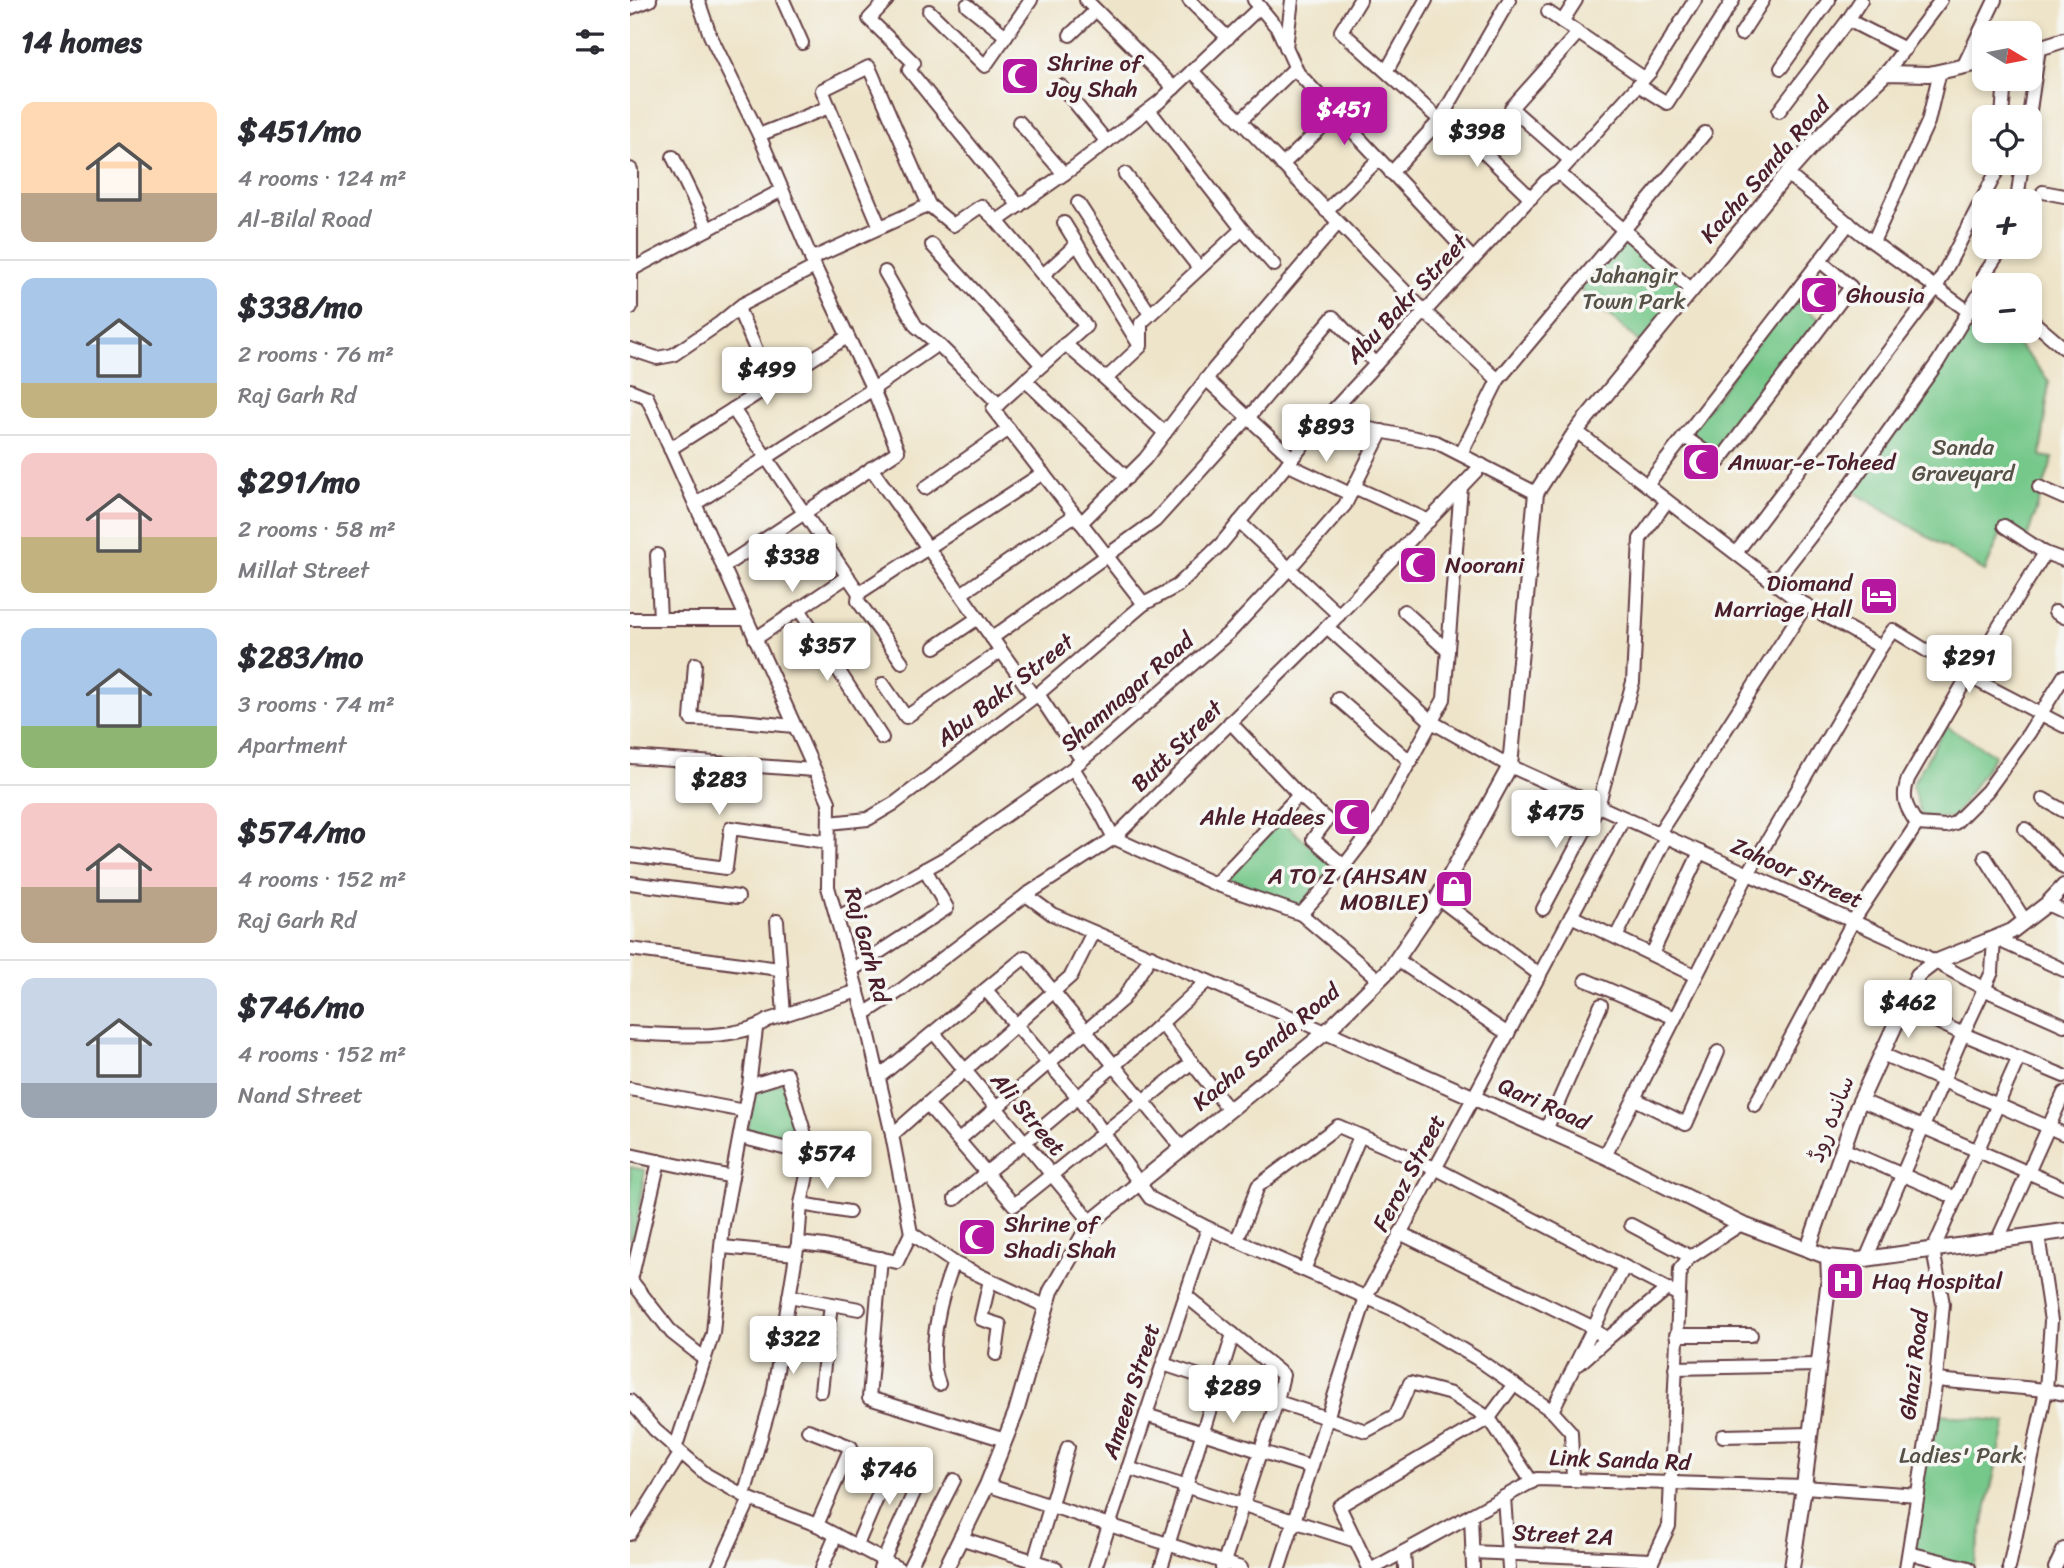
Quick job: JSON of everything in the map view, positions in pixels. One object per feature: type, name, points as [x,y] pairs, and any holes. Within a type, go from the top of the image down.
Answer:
[{"type":"main road","points":[[2042,48],[2064,40]]},
{"type":"main road","points":[[1886,73],[1929,74],[1972,65]]},
{"type":"main road","name":"Kacha Sanda Road","points":[[946,1568],[987,1485],[1016,1412],[1051,1291],[1091,1222],[1326,1032],[1390,969],[1438,898],[1510,766],[1536,493],[1576,431],[1787,174],[1827,129],[1886,73]]},
{"type":"main road","points":[[630,170],[630,307]]},
{"type":"main road","name":"ساندہ روڈ","points":[[1808,1249],[1860,1100],[1918,975],[1935,962],[2012,931],[2064,886]]},
{"type":"main road","name":"Qari Road","points":[[1326,1032],[1605,1156],[1741,1224],[1828,1257],[1866,1259],[2064,1231]]},
{"type":"main road","points":[[1792,1568],[1829,1278],[1828,1257]]},
{"type":"street","points":[[630,8],[650,0]]},
{"type":"street","points":[[698,0],[710,35],[873,389],[898,451],[723,567]]},
{"type":"street","points":[[783,0],[802,43]]},
{"type":"street","points":[[887,0],[869,19],[914,63],[909,70],[1019,206]]},
{"type":"street","points":[[929,11],[985,66],[1031,0]]},
{"type":"street","points":[[1086,0],[1174,88]]},
{"type":"street","points":[[1189,0],[1228,38]]},
{"type":"street","points":[[1286,48],[1292,0]]},
{"type":"street","points":[[1360,0],[1342,31],[1440,120],[1475,144],[1531,198]]},
{"type":"street","points":[[1387,70],[1426,0]]},
{"type":"street","points":[[1391,173],[1440,120],[1509,0]]},
{"type":"street","points":[[1562,22],[1576,0]]},
{"type":"street","name":"Abu Bakr Street","points":[[829,823],[868,819],[895,803],[1036,696],[1144,604],[1177,586],[1221,544],[1324,420],[1546,181],[1559,173],[1641,81],[1695,0]]},
{"type":"street","points":[[1548,12],[1667,103],[1733,0]]},
{"type":"street","points":[[1741,34],[1763,0]]},
{"type":"street","points":[[1781,68],[1829,0]]},
{"type":"street","points":[[1779,111],[1861,0]]},
{"type":"street","name":"Kacha Sanda Road","points":[[1886,73],[1941,0]]},
{"type":"street","points":[[1962,67],[1995,0]]},
{"type":"street","points":[[998,221],[1149,110],[1228,38],[1257,3],[1278,29],[1295,68],[1473,259]]},
{"type":"street","points":[[967,5],[1006,36]]},
{"type":"street","points":[[1070,35],[1096,11]]},
{"type":"street","points":[[1848,20],[1905,49]]},
{"type":"street","points":[[1570,160],[1511,107],[1578,33]]},
{"type":"street","points":[[880,227],[822,90],[869,67],[929,205],[953,225],[981,206],[998,221],[1086,326],[993,409],[1144,604]]},
{"type":"street","points":[[1240,121],[1295,68]]},
{"type":"street","points":[[1192,71],[1424,312],[1498,380]]},
{"type":"street","points":[[1873,242],[1928,122],[1940,71]]},
{"type":"street","points":[[1061,86],[1107,142]]},
{"type":"street","points":[[758,135],[829,107]]},
{"type":"street","points":[[1149,110],[1242,229],[1274,265]]},
{"type":"street","points":[[1282,164],[1336,114]]},
{"type":"street","points":[[1019,122],[1065,174]]},
{"type":"street","points":[[1461,454],[1498,380],[1705,133]]},
{"type":"street","points":[[673,157],[708,229]]},
{"type":"street","points":[[1326,211],[1378,160]]},
{"type":"street","points":[[1559,173],[1692,290]]},
{"type":"street","points":[[1125,174],[1199,268]]},
{"type":"street","points":[[1787,174],[1873,242],[1968,311]]},
{"type":"street","points":[[1736,553],[1936,288],[1995,175]]},
{"type":"street","points":[[631,270],[782,190]]},
{"type":"street","points":[[2043,192],[2064,196]]},
{"type":"street","points":[[1078,203],[1150,314]]},
{"type":"street","points":[[630,349],[657,358],[673,355],[738,308],[813,263],[880,227],[929,205]]},
{"type":"street","points":[[1064,223],[1141,346]]},
{"type":"street","points":[[961,594],[1078,519],[1127,478],[1206,379],[1338,223]]},
{"type":"street","points":[[1647,485],[1849,223]]},
{"type":"street","points":[[1101,375],[1109,376],[1141,346],[1141,323],[1242,229]]},
{"type":"street","points":[[1043,275],[1077,244]]},
{"type":"street","points":[[932,245],[1042,365]]},
{"type":"street","points":[[1685,437],[1719,462],[1852,288],[1820,261]]},
{"type":"street","points":[[885,272],[916,326],[939,344],[999,404]]},
{"type":"street","points":[[1774,583],[1845,492],[1938,362],[1972,306]]},
{"type":"street","points":[[738,308],[764,366]]},
{"type":"street","points":[[992,638],[1155,521],[1248,418],[1333,317],[1376,364]]},
{"type":"street","points":[[2042,329],[2064,348]]},
{"type":"street","points":[[670,449],[847,337]]},
{"type":"street","points":[[695,504],[939,344]]},
{"type":"street","points":[[1065,344],[1165,433]]},
{"type":"street","points":[[1206,379],[1289,461],[1352,491],[1429,521]]},
{"type":"street","points":[[1025,380],[1127,478]]},
{"type":"street","name":"Raj Garh Rd","points":[[630,390],[647,397],[828,802],[828,887],[864,1014],[911,1233]]},
{"type":"street","points":[[733,409],[848,576],[859,593],[858,601],[902,662]]},
{"type":"street","points":[[1324,420],[1436,442],[1536,493]]},
{"type":"street","points":[[925,488],[1009,429]]},
{"type":"street","name":"Shamnagar Road","points":[[837,918],[944,858],[1077,764],[1231,631],[1345,505],[1382,431]]},
{"type":"street","points":[[1576,431],[1774,583],[1806,605],[1881,647]]},
{"type":"street","name":"Butt Street","points":[[864,1014],[901,990],[1026,895],[1114,838],[1339,615],[1482,464]]},
{"type":"street","points":[[871,468],[1036,696],[1077,764],[1114,838],[1214,884],[1301,914],[1378,979]]},
{"type":"street","points":[[859,593],[1043,473]]},
{"type":"street","points":[[1301,914],[1374,827],[1444,699],[1461,487]]},
{"type":"street","points":[[2039,487],[2064,498]]},
{"type":"street","points":[[1543,909],[1598,806],[1633,682],[1640,539],[1667,500]]},
{"type":"street","points":[[1239,522],[1339,615]]},
{"type":"street","points":[[2004,526],[2045,554],[2064,560]]},
{"type":"street","points":[[1917,824],[1905,806],[1903,794],[1908,779],[1968,676],[2045,554]]},
{"type":"street","points":[[657,555],[660,619]]},
{"type":"street","points":[[755,639],[848,576]]},
{"type":"street","points":[[1616,937],[1662,835],[1806,605]]},
{"type":"street","points":[[799,609],[882,738]]},
{"type":"street","points":[[1404,611],[1448,651]]},
{"type":"street","points":[[935,647],[978,618]]},
{"type":"street","points":[[630,620],[746,619]]},
{"type":"street","name":"Zahoor Street","points":[[1327,627],[1432,722],[1510,766],[1903,944],[1983,988],[2064,1024]]},
{"type":"street","points":[[1605,1156],[1748,874],[1881,647],[1893,631],[1968,676],[2064,726]]},
{"type":"street","points":[[883,684],[906,717],[1001,650]]},
{"type":"street","points":[[695,664],[691,719],[794,726]]},
{"type":"street","points":[[1917,824],[1946,827],[1955,823],[1987,791],[2042,714],[2064,676]]},
{"type":"street","points":[[1338,699],[1410,762]]},
{"type":"street","points":[[1230,722],[1299,795],[1327,820],[1313,839],[1344,866]]},
{"type":"street","points":[[630,757],[814,770]]},
{"type":"street","points":[[1214,884],[1299,795]]},
{"type":"street","points":[[2043,799],[2064,811]]},
{"type":"street","name":"Feroz Street","points":[[1279,1568],[1366,1297],[1624,818]]},
{"type":"street","points":[[1755,1105],[1853,921],[1917,824]]},
{"type":"street","points":[[630,855],[726,868],[731,828],[828,842]]},
{"type":"street","points":[[2025,828],[2064,868]]},
{"type":"street","points":[[1651,954],[1700,852]]},
{"type":"street","points":[[1985,857],[2025,921]]},
{"type":"street","points":[[852,970],[947,908],[925,869]]},
{"type":"street","points":[[630,883],[738,897]]},
{"type":"street","name":"Qari Road","points":[[1026,895],[1052,914],[1326,1032]]},
{"type":"street","points":[[1438,898],[1539,975]]},
{"type":"street","points":[[2046,904],[2064,912]]},
{"type":"street","points":[[1571,916],[1696,976]]},
{"type":"street","points":[[777,921],[784,1015]]},
{"type":"street","points":[[892,1135],[1071,976],[1093,932]]},
{"type":"street","points":[[1866,1259],[1992,972],[1994,938],[2064,970]]},
{"type":"street","points":[[630,949],[779,969]]},
{"type":"street","points":[[879,1077],[1025,957],[1182,1148]]},
{"type":"street","points":[[959,1140],[1123,999],[1150,957]]},
{"type":"street","points":[[1396,958],[1508,1034]]},
{"type":"street","points":[[1587,980],[1675,1018]]},
{"type":"street","points":[[956,1199],[984,1172],[1024,1142],[1114,1065],[1207,981]]},
{"type":"street","points":[[986,990],[1077,1096],[1150,1198],[1208,1228],[1396,1311],[1476,1358],[1552,1411],[1572,1433],[1573,1479]]},
{"type":"street","points":[[630,1033],[694,1036],[756,1029],[768,1020],[858,991]]},
{"type":"street","points":[[1546,1129],[1601,1005]]},
{"type":"street","points":[[1904,1006],[2064,1076]]},
{"type":"street","points":[[1161,1023],[1229,1110]]},
{"type":"street","points":[[630,1534],[678,1451],[713,1333],[723,1225],[749,1086],[756,1029]]},
{"type":"street","name":"Ali Street","points":[[934,1033],[1091,1222]]},
{"type":"street","points":[[1635,1099],[1686,1124],[1718,1052]]},
{"type":"street","points":[[1882,1054],[2064,1135]]},
{"type":"street","points":[[1933,1250],[2019,1057]]},
{"type":"street","points":[[927,1104],[1014,1205],[1192,1062]]},
{"type":"street","points":[[718,1568],[747,1497],[774,1395],[797,1249],[801,1204],[811,1156],[788,1074],[749,1086]]},
{"type":"street","points":[[630,1089],[744,1111]]},
{"type":"street","points":[[1997,1241],[2064,1093]]},
{"type":"street","points":[[1860,1100],[2064,1188]]},
{"type":"street","points":[[1237,1240],[1258,1186],[1338,1126],[1435,1168],[1672,1291]]},
{"type":"street","points":[[1304,1270],[1360,1136]]},
{"type":"street","points":[[740,1137],[811,1156]]},
{"type":"street","points":[[1843,1149],[1956,1198]]},
{"type":"street","points":[[630,1155],[732,1177]]},
{"type":"street","points":[[659,1161],[630,1279],[672,1333],[705,1359]]},
{"type":"street","points":[[801,1204],[849,1212]]},
{"type":"street","points":[[1650,1564],[1669,1527],[1676,1335],[1672,1291],[1680,1269],[1691,1257],[1741,1224]]},
{"type":"street","points":[[1631,1225],[1691,1257]]},
{"type":"street","name":"Ameen Street","points":[[1095,1568],[1208,1228]]},
{"type":"street","points":[[723,1247],[797,1249],[825,1246],[897,1262],[911,1233],[954,1263],[1047,1307]]},
{"type":"street","points":[[1400,1233],[1593,1328],[1607,1339]]},
{"type":"street","points":[[2009,1568],[2046,1390],[2051,1321],[2038,1235]]},
{"type":"street","name":"Ghazi Road","points":[[1906,1568],[1936,1380],[1943,1304],[1933,1250]]},
{"type":"street","points":[[881,1258],[869,1398],[1005,1440]]},
{"type":"street","points":[[939,1384],[936,1377],[934,1344],[947,1280],[954,1263]]},
{"type":"street","points":[[1552,1411],[1624,1267]]},
{"type":"street","points":[[990,1280],[981,1319],[1000,1325],[996,1354]]},
{"type":"street","points":[[1572,1371],[1607,1339],[1672,1291]]},
{"type":"street","points":[[1185,1295],[1283,1375],[1277,1401],[1223,1565]]},
{"type":"street","points":[[789,1296],[859,1309]]},
{"type":"street","points":[[821,1391],[831,1304]]},
{"type":"street","points":[[1161,1568],[1233,1334]]},
{"type":"street","points":[[1676,1335],[1751,1335]]},
{"type":"street","points":[[1163,1364],[1366,1432],[1396,1415],[1408,1385],[1413,1382],[1451,1394],[1489,1418],[1532,1482]]},
{"type":"street","points":[[1675,1368],[1818,1365]]},
{"type":"street","points":[[1936,1380],[2064,1394]]},
{"type":"street","points":[[1371,1568],[1339,1506],[1489,1418],[1514,1384]]},
{"type":"street","points":[[633,1410],[707,1475],[747,1497],[817,1525],[857,1545],[882,1564],[898,1568]]},
{"type":"street","points":[[1146,1415],[1310,1468]]},
{"type":"street","points":[[808,1430],[850,1447],[817,1525]]},
{"type":"street","points":[[1723,1436],[1809,1434]]},
{"type":"street","points":[[1033,1565],[1068,1447]]},
{"type":"street","points":[[857,1545],[895,1456]]},
{"type":"street","points":[[882,1564],[925,1468]]},
{"type":"street","points":[[1128,1468],[1356,1541]]},
{"type":"street","name":"Link Sanda Rd","points":[[1371,1568],[1537,1479],[1671,1482],[1918,1495]]},
{"type":"street","points":[[909,1568],[954,1480]]},
{"type":"street","points":[[987,1485],[1168,1544],[1223,1565],[1241,1568]]},
{"type":"street","points":[[1504,1497],[1509,1568]]},
{"type":"street","points":[[1471,1515],[1473,1568]]},
{"type":"street","points":[[822,1568],[836,1535]]},
{"type":"street","points":[[960,1538],[1033,1565],[1056,1568]]},
{"type":"street","points":[[2056,1568],[2064,1549]]},
{"type":"street","points":[[1404,1552],[1405,1568]]},
{"type":"street","name":"Street 2A","points":[[1472,1552],[1650,1564]]},
{"type":"street","points":[[1909,1553],[1969,1568]]},
{"type":"green space","name":"Jahangir Town Park","points":[[1625,231],[1692,290],[1645,347],[1576,286]]},
{"type":"green space","points":[[1792,299],[1825,323],[1719,462],[1685,437]]},
{"type":"green space","name":"Sanda Graveyard","points":[[1968,311],[1972,314],[1972,343],[2015,343],[2049,381],[2041,456],[2053,458],[2026,541],[2004,526],[1985,571],[1847,488]]},
{"type":"green space","points":[[1946,726],[1995,755],[1953,818],[1921,816],[1912,785]]},
{"type":"green space","points":[[1281,820],[1334,867],[1300,907],[1226,878]]},
{"type":"green space","points":[[785,1082],[800,1142],[795,1146],[747,1133],[754,1093]]},
{"type":"green space","points":[[630,1167],[645,1170],[635,1237],[630,1239]]},
{"type":"green space","name":"Ladies' Park","points":[[1931,1413],[2006,1422],[1973,1568],[1909,1553]]},
{"type":"place","name":"Shrine of Joy Shah","points":[[1020,76]]},
{"type":"place","name":"Ghousia","points":[[1819,295]]},
{"type":"place","name":"Anwar-e-Toheed","points":[[1701,462]]},
{"type":"place","name":"Noorani","points":[[1418,565]]},
{"type":"place","name":"Diomand Marriage Hall","points":[[1879,596]]},
{"type":"place","name":"Ahle Hadees","points":[[1352,817]]},
{"type":"place","name":"A TO Z (AHSAN MOBILE)","points":[[1454,889]]},
{"type":"place","name":"Shrine of Shadi Shah","points":[[977,1237]]},
{"type":"place","name":"Haq Hospital","points":[[1845,1281]]}]
